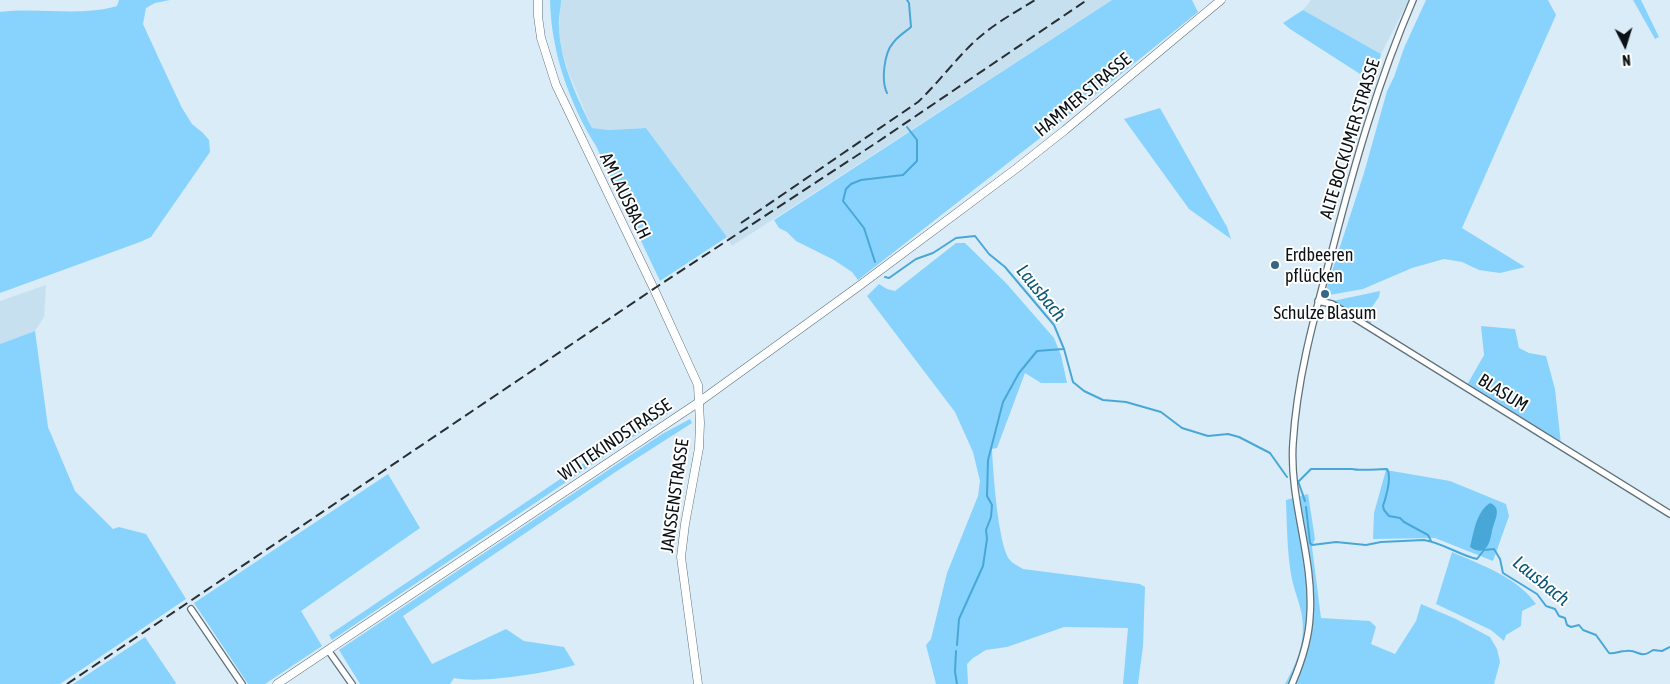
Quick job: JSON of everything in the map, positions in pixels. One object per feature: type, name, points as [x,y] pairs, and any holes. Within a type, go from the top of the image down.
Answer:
[{"type":"main road","name":"AM LAUSBACH","points":[[538,0],[541,38],[556,85],[694,374],[698,385],[699,402]]},
{"type":"main road","name":"HAMMER STRASSE","points":[[961,209],[1065,130],[1221,0]]},
{"type":"main road","name":"WITTEKINDSTRASSE","points":[[277,684],[699,402],[961,209]]},
{"type":"main road","name":"JANSSENSTRASSE","points":[[698,684],[681,557],[682,538],[699,448],[699,402]]},
{"type":"street","name":"ALTE BOCKUMER STRASSE","points":[[1292,684],[1305,651],[1310,610],[1309,577],[1293,484],[1292,466],[1294,426],[1303,367],[1344,202],[1375,100],[1401,29],[1414,0]]},
{"type":"street","name":"BLASUM","points":[[1318,301],[1332,304],[1670,514]]},
{"type":"street","points":[[191,608],[242,684]]},
{"type":"street","points":[[328,650],[352,684]]},
{"type":"shaded area","points":[[119,0],[170,0],[155,3],[146,8],[143,24],[182,108],[192,124],[209,140],[210,152],[151,237],[0,293],[0,12],[29,10],[88,11],[117,6]]},
{"type":"shaded area","points":[[550,0],[561,0],[559,24],[562,53],[575,92],[592,128],[609,130],[646,128],[727,237],[660,281],[570,94],[558,57],[551,19]]},
{"type":"shaded area","points":[[561,0],[1112,0],[732,246],[646,128],[609,130],[592,128],[568,71],[561,48],[559,25]]},
{"type":"shaded area","points":[[1112,0],[1192,0],[1198,12],[1085,103],[858,280],[852,272],[834,260],[796,241],[787,232],[779,228],[774,220]]},
{"type":"shaded area","points":[[1311,0],[1409,0],[1381,54],[1303,10]]},
{"type":"shaded area","points":[[1426,0],[1548,0],[1556,15],[1462,228],[1525,267],[1500,273],[1479,270],[1462,262],[1444,259],[1412,268],[1363,289],[1324,296],[1364,173],[1387,91]]},
{"type":"shaded area","points":[[1633,0],[1641,0],[1659,37],[1655,39]]},
{"type":"shaded area","points":[[1303,10],[1381,54],[1374,83],[1283,23]]},
{"type":"shaded area","points":[[1160,108],[1227,227],[1231,239],[1189,209],[1124,119]]},
{"type":"shaded area","points":[[956,243],[965,243],[1006,283],[1054,338],[1061,355],[1067,383],[1041,383],[1025,373],[997,448],[992,449],[999,524],[1006,552],[1011,561],[1023,569],[1140,584],[1145,587],[1143,646],[1138,684],[1123,684],[1128,628],[1064,627],[1007,647],[986,650],[967,664],[968,684],[936,684],[926,645],[931,639],[947,573],[978,496],[980,481],[973,452],[955,412],[867,296],[879,284],[895,291]]},
{"type":"shaded area","points":[[46,285],[44,317],[35,331],[0,344],[0,301]]},
{"type":"shaded area","points":[[1380,291],[1379,297],[1369,311],[1372,328],[1328,302]]},
{"type":"shaded area","points":[[1481,326],[1515,329],[1519,348],[1529,353],[1546,356],[1555,389],[1561,444],[1467,385],[1484,355]]},
{"type":"shaded area","points":[[35,331],[48,427],[75,491],[113,529],[119,527],[146,534],[186,599],[60,684],[0,684],[0,344]]},
{"type":"shaded area","points":[[667,407],[670,412],[332,640],[329,635]]},
{"type":"shaded area","points":[[690,419],[692,423],[617,471],[403,616],[432,664],[506,629],[524,641],[564,647],[575,665],[496,679],[454,678],[450,684],[360,684],[339,650],[662,434]]},
{"type":"shaded area","points":[[1386,470],[1450,481],[1506,504],[1509,516],[1493,561],[1435,538],[1373,539],[1374,513]]},
{"type":"shaded area","points":[[388,474],[420,528],[301,611],[322,646],[265,684],[248,684],[194,603]]},
{"type":"shaded area","points":[[1308,494],[1315,539],[1312,547],[1321,618],[1370,621],[1376,627],[1371,644],[1395,654],[1416,621],[1421,604],[1456,619],[1490,637],[1497,649],[1500,662],[1494,684],[1285,684],[1294,667],[1303,631],[1303,621],[1290,565],[1286,500]]},
{"type":"shaded area","points":[[1490,503],[1496,508],[1497,515],[1490,540],[1483,550],[1475,550],[1470,547],[1476,523],[1485,507]]},
{"type":"shaded area","points":[[1452,552],[1509,579],[1519,586],[1536,604],[1522,611],[1521,626],[1506,635],[1504,641],[1491,630],[1436,604]]},
{"type":"shaded area","points":[[145,637],[175,684],[73,684]]},
{"type":"waterway","name":"Lausbach","points":[[887,93],[884,82],[887,53],[895,41],[911,27],[909,3],[907,0]]},
{"type":"waterway","name":"Lausbach","points":[[875,262],[864,228],[843,201],[846,189],[851,184],[861,180],[903,175],[917,161],[917,140],[907,127]]},
{"type":"waterway","name":"Lausbach","points":[[885,277],[889,278],[916,259],[933,253],[956,238],[975,236],[989,254],[1005,267],[1054,325],[1064,349],[1073,382],[1084,391],[1103,400],[1126,402],[1161,412],[1182,428],[1208,436],[1228,434],[1239,437],[1270,453],[1287,477]]},
{"type":"waterway","points":[[957,645],[959,619],[983,566],[987,539],[986,530],[991,517],[992,505],[987,496],[988,460],[1003,402],[1019,373],[1037,351],[1063,349]]},
{"type":"waterway","points":[[1299,481],[1311,469],[1387,469],[1389,482],[1383,506],[1384,510],[1389,516],[1400,518],[1428,535],[1431,541]]},
{"type":"waterway","name":"Lausbach","points":[[1298,481],[1305,501]]},
{"type":"waterway","name":"Lausbach","points":[[1306,507],[1310,543],[1312,545],[1336,542],[1366,545],[1381,542],[1424,540],[1477,559],[1484,550],[1494,549],[1500,559],[1503,573],[1537,594],[1546,606],[1555,609],[1559,616],[1565,618],[1567,625],[1571,627],[1579,625],[1583,630],[1596,635],[1609,653],[1634,651],[1645,654],[1653,650],[1662,651],[1670,647]]},
{"type":"waterway","points":[[956,651],[955,672],[957,684]]},
{"type":"railway","points":[[741,223],[918,102],[981,36],[1035,0]]},
{"type":"railway","points":[[67,684],[1087,0]]},
{"type":"place","name":"Erdbeeren pflücken","points":[[1275,265]]},
{"type":"place","name":"Schulze Blasum","points":[[1325,294]]}]
